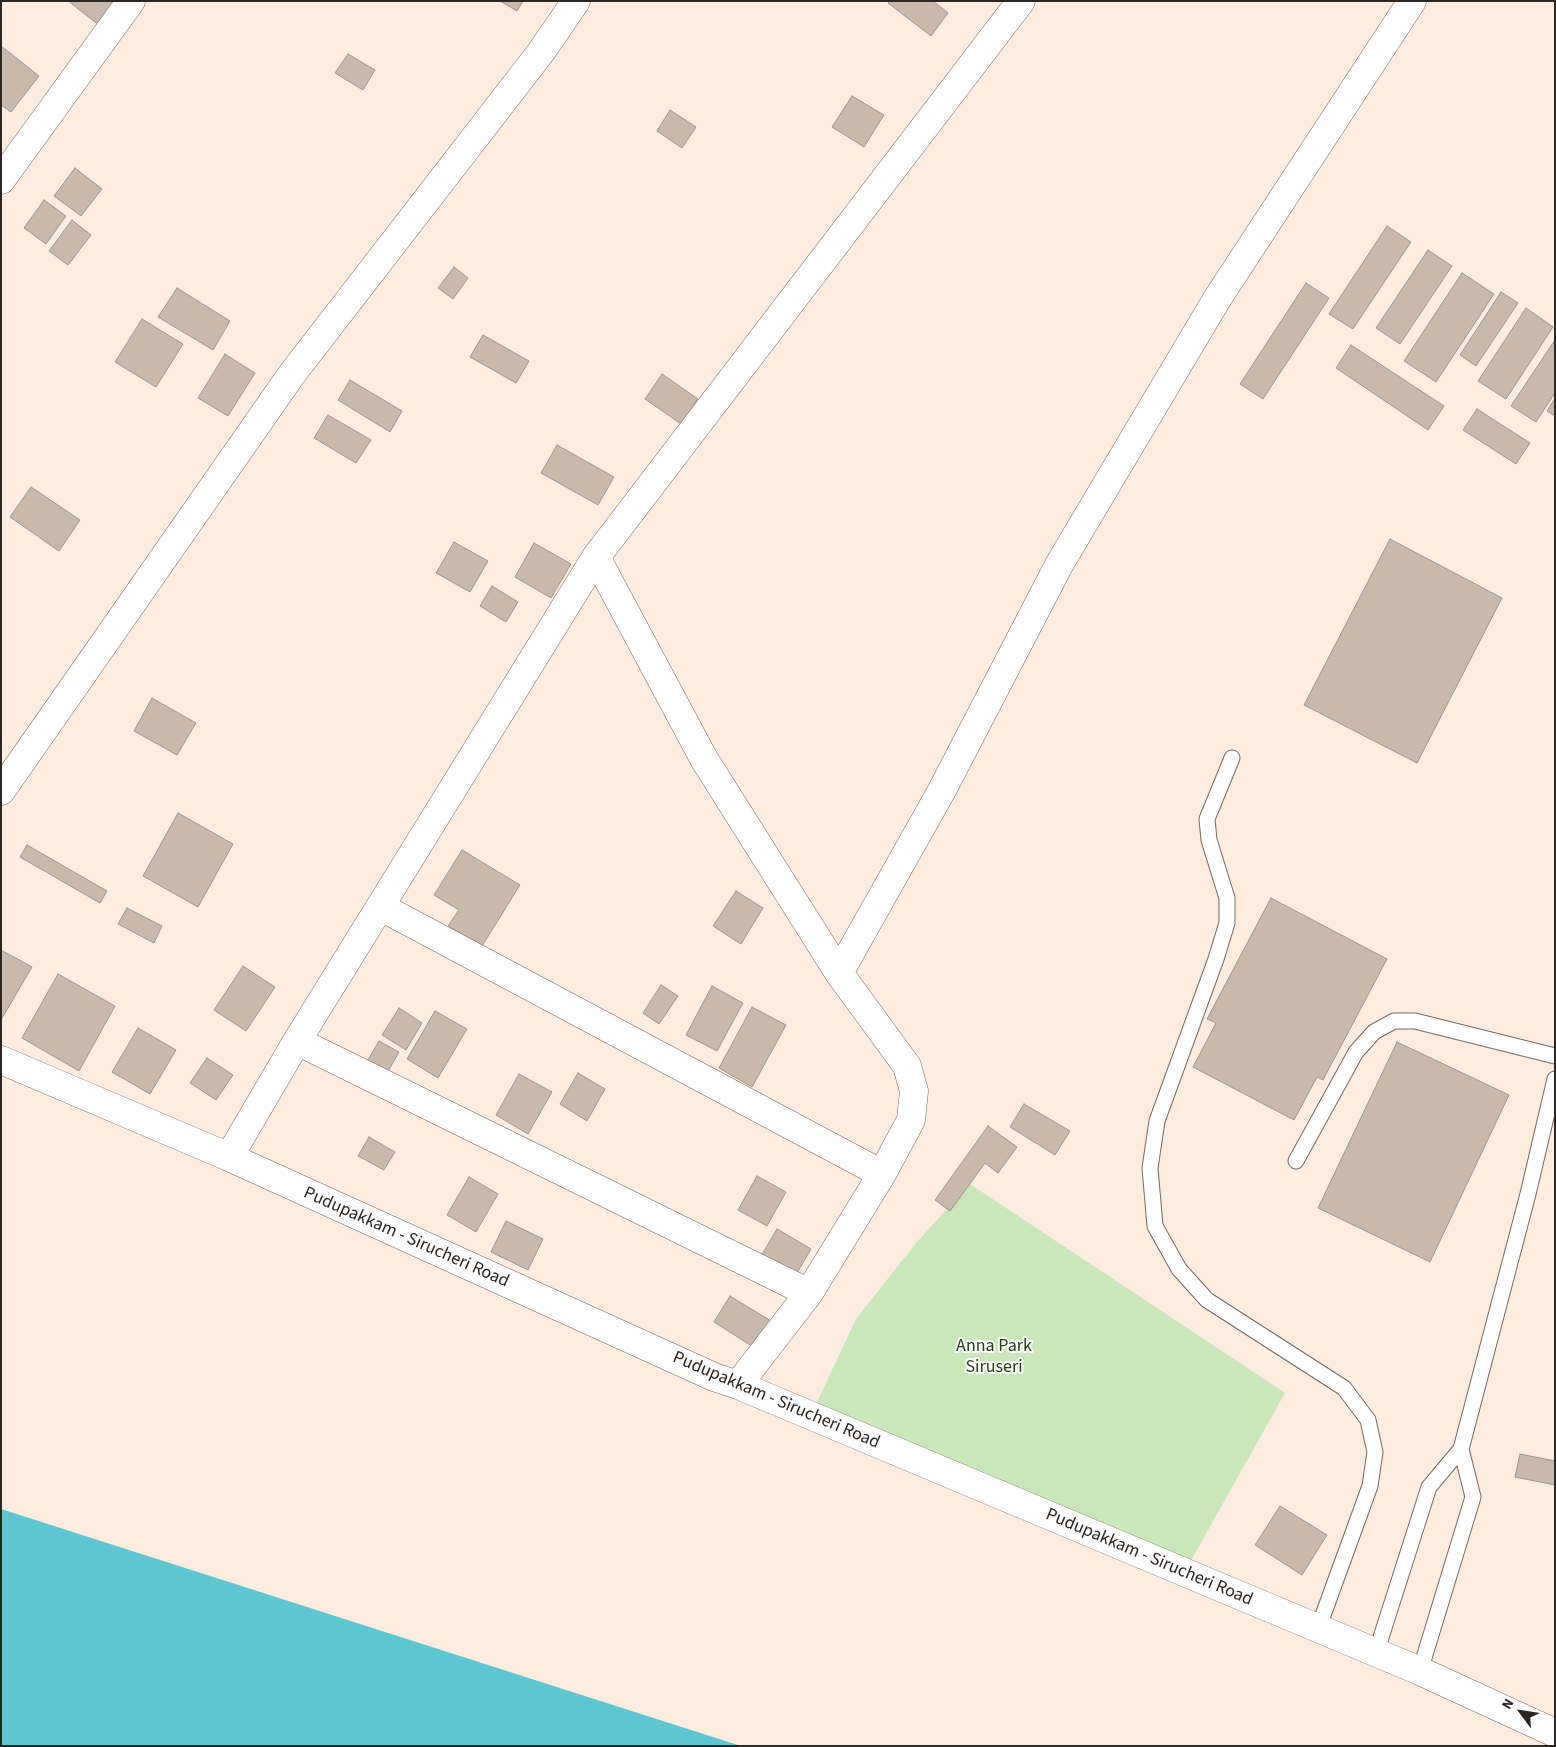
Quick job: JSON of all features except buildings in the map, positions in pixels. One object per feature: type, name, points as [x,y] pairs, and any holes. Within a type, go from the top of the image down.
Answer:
[{"type":"street","points":[[1,180],[131,1]]},
{"type":"street","points":[[1,791],[292,374],[541,52],[576,1]]},
{"type":"street","points":[[229,1158],[298,1041],[596,557],[1021,1]]},
{"type":"street","points":[[839,973],[941,792],[1066,554],[1217,299],[1412,1]]},
{"type":"street","points":[[596,557],[704,759],[839,973],[907,1066],[914,1091],[911,1120],[882,1174],[809,1293],[738,1385]]},
{"type":"street","points":[[381,907],[882,1174]]},
{"type":"street","points":[[298,1041],[809,1293]]},
{"type":"street","name":"Pudupakkam - Sirucheri Road","points":[[1,1060],[229,1158],[714,1377],[738,1385],[1420,1670],[1555,1733]]},
{"type":"lane","points":[[1232,758],[1213,800],[1207,819],[1209,840],[1227,898],[1227,923],[1219,951],[1157,1121],[1150,1168],[1155,1226],[1179,1269],[1207,1300],[1344,1388],[1368,1420],[1375,1452],[1370,1486],[1318,1628]]},
{"type":"lane","points":[[1296,1161],[1356,1052],[1374,1032],[1394,1021],[1415,1021],[1555,1056]]},
{"type":"lane","points":[[1376,1653],[1429,1487],[1461,1449],[1528,1194],[1555,1079]]},
{"type":"lane","points":[[1420,1670],[1473,1497],[1461,1449]]},
{"type":"green space","name":"Anna Park Siruseri","points":[[970,1184],[1285,1393],[1180,1580],[809,1419],[856,1319],[916,1243]]},
{"type":"water","points":[[1,1509],[741,1746],[1,1746]]}]
